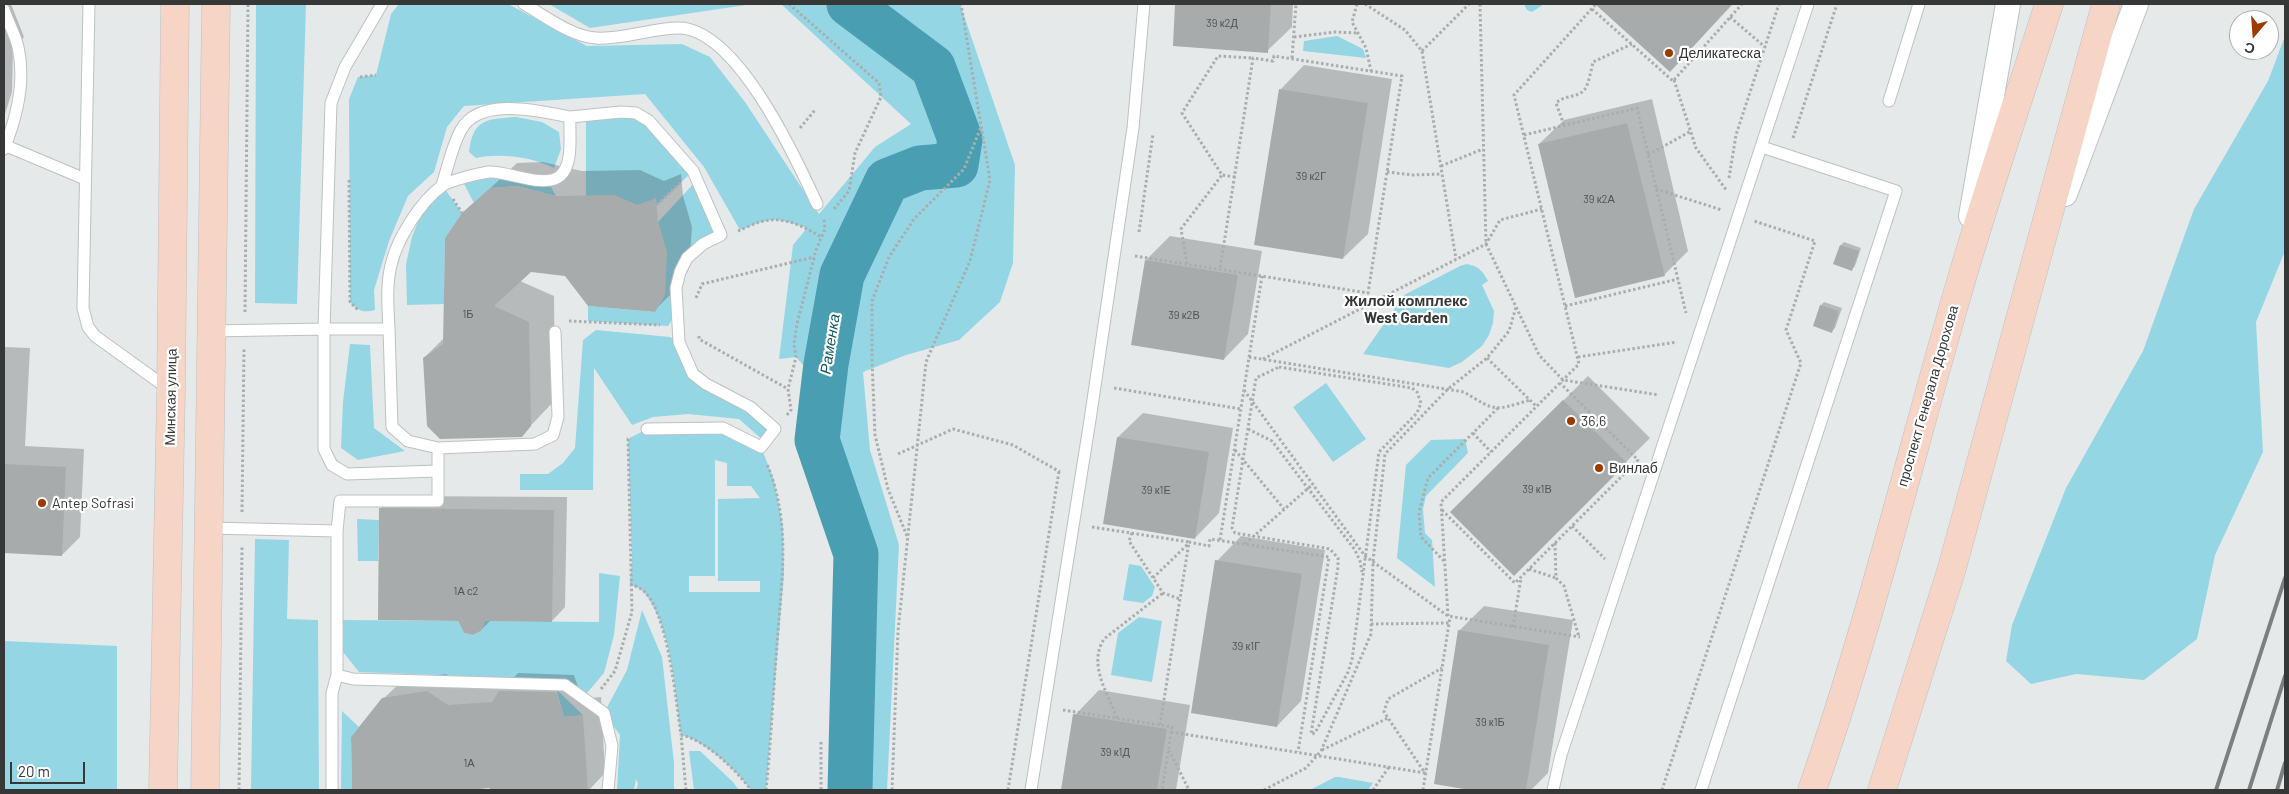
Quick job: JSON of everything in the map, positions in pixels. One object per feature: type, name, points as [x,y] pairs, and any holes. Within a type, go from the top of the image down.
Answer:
[{"type":"main road","name":"Минская улица","points":[[163,790],[171,390],[175,4]]},
{"type":"main road","points":[[205,790],[216,4]]},
{"type":"main road","name":"проспект Генерала Дорохова","points":[[1812,790],[1828,744],[1886,548],[1957,293],[2049,4]]},
{"type":"main road","points":[[1882,790],[1952,568],[2106,4]]},
{"type":"street","points":[[1957,293],[2008,4]]},
{"type":"street","points":[[2023,311],[2136,4]]},
{"type":"lane","points":[[90,4],[82,308],[84,319],[95,336],[171,390]]},
{"type":"lane","points":[[382,4],[344,67],[331,103],[324,329],[324,450],[332,465],[347,474],[438,471]]},
{"type":"lane","points":[[524,4],[565,28],[595,38],[680,28],[700,33],[732,59],[788,142],[820,207]]},
{"type":"lane","points":[[1031,790],[1080,484],[1133,128],[1144,4]]},
{"type":"lane","points":[[1553,790],[1561,755],[1740,216],[1808,4]]},
{"type":"lane","points":[[1889,101],[1919,4]]},
{"type":"lane","points":[[4,10],[18,46],[20,70],[18,107],[15,122],[4,147],[85,179]]},
{"type":"lane","points":[[555,332],[558,417],[552,435],[535,444],[438,448],[408,441],[392,427],[388,301],[391,266],[398,241],[418,211],[442,185],[462,128],[481,112],[520,108],[570,117],[622,112],[636,114],[649,121],[693,170],[721,235],[703,244],[687,258],[680,272],[676,288],[679,342],[693,374],[706,384],[750,407],[776,429],[761,447],[723,428],[647,429]]},
{"type":"lane","points":[[442,185],[490,172],[548,180],[558,177],[566,168],[570,117]]},
{"type":"lane","points":[[1701,790],[1896,191],[1762,147]]},
{"type":"lane","points":[[211,331],[389,329]]},
{"type":"lane","points":[[332,790],[332,693],[337,675],[337,532],[340,501],[438,501],[438,448]]},
{"type":"lane","points":[[209,528],[337,532]]},
{"type":"lane","points":[[337,675],[353,679],[565,684],[604,714],[612,746],[608,790]]},
{"type":"path","points":[[239,790],[248,4]]},
{"type":"path","points":[[776,429],[791,410],[788,388],[796,357],[794,344],[797,324],[814,257],[824,229],[820,207],[836,209],[849,191],[855,153],[881,97],[879,83],[789,4]]},
{"type":"path","points":[[892,790],[898,632],[926,362],[970,261],[990,180],[961,4]]},
{"type":"path","points":[[1292,58],[1296,4]]},
{"type":"path","points":[[1358,4],[1352,22],[1366,48],[1371,71]]},
{"type":"path","points":[[1365,4],[1405,30],[1422,50],[1456,259]]},
{"type":"path","points":[[1422,50],[1470,4]]},
{"type":"path","points":[[1480,4],[1486,244],[1539,355],[1562,382],[1638,460]]},
{"type":"path","points":[[1423,790],[1449,623],[1441,502],[1580,364],[1514,95],[1596,4]]},
{"type":"path","points":[[1674,80],[1742,4]]},
{"type":"path","points":[[1718,220],[1727,191],[1736,136],[1779,4]]},
{"type":"path","points":[[1788,156],[1838,4]]},
{"type":"path","points":[[1592,9],[1674,80],[1696,148],[1727,191]]},
{"type":"path","points":[[1730,17],[1765,47]]},
{"type":"path","points":[[1294,37],[1335,32],[1357,32]]},
{"type":"path","points":[[1564,125],[1556,103],[1560,99],[1585,89],[1593,62],[1632,44]]},
{"type":"path","points":[[1135,256],[1368,293],[1402,76],[1274,56],[1273,61],[1218,56],[1182,114],[1222,175],[1234,177]]},
{"type":"path","points":[[1220,269],[1254,58]]},
{"type":"path","points":[[358,78],[376,75]]},
{"type":"path","points":[[1524,135],[1637,108],[1686,314],[1690,304]]},
{"type":"path","points":[[788,142],[815,110]]},
{"type":"path","points":[[908,536],[888,489],[875,434],[872,301],[889,257],[914,219],[964,169],[981,126]]},
{"type":"path","points":[[1648,155],[1691,131]]},
{"type":"path","points":[[1441,166],[1483,148]]},
{"type":"path","points":[[657,205],[693,170]]},
{"type":"path","points":[[1387,172],[1413,175],[1442,174]]},
{"type":"path","points":[[1187,264],[1181,230],[1222,175]]},
{"type":"path","points":[[349,176],[350,302],[357,310],[364,313],[375,310],[388,301]]},
{"type":"path","points":[[1656,189],[1815,241],[1786,330],[1800,363],[1662,790]]},
{"type":"path","points":[[1263,359],[1486,244],[1500,220],[1542,208]]},
{"type":"path","points":[[721,235],[762,222],[779,219],[807,228],[821,237]]},
{"type":"path","points":[[696,301],[702,284],[814,257]]},
{"type":"path","points":[[1220,540],[1262,276]]},
{"type":"path","points":[[1565,306],[1678,278]]},
{"type":"path","points":[[1264,790],[1306,768],[1321,751],[1371,634],[1373,561],[1385,454],[1448,389],[1487,358],[1509,331],[1516,307]]},
{"type":"path","points":[[555,332],[563,320],[678,326]]},
{"type":"path","points":[[697,329],[699,339],[788,388]]},
{"type":"path","points":[[1674,350],[1680,332]]},
{"type":"path","points":[[1578,357],[1677,342]]},
{"type":"path","points":[[1249,357],[1464,392],[1490,408],[1498,408],[1530,400]]},
{"type":"path","points":[[1487,358],[1537,406]]},
{"type":"path","points":[[1279,367],[1412,388],[1421,397],[1420,408],[1379,452],[1352,660],[1348,672],[1315,733],[1311,734],[1338,558],[1330,548],[1235,533],[1232,528],[1252,401],[1256,378],[1279,367]]},
{"type":"path","points":[[1562,382],[1659,396]]},
{"type":"path","points":[[1656,405],[1662,386]]},
{"type":"path","points":[[1114,388],[1241,409]]},
{"type":"path","points":[[1244,390],[1366,556],[1449,617],[1599,641]]},
{"type":"path","points":[[1444,561],[1421,538],[1419,512],[1428,478],[1498,408]]},
{"type":"path","points":[[898,454],[953,428],[1013,444],[1080,484]]},
{"type":"path","points":[[590,704],[616,672],[632,612],[628,439],[647,429]]},
{"type":"path","points":[[1248,429],[1272,441],[1350,544],[1360,561],[1363,578]]},
{"type":"path","points":[[1473,433],[1492,452]]},
{"type":"path","points":[[761,447],[774,480],[783,527],[784,573],[766,790]]},
{"type":"path","points":[[1234,450],[1284,509]]},
{"type":"path","points":[[1635,469],[1641,451]]},
{"type":"path","points":[[1442,510],[1515,583],[1638,460]]},
{"type":"path","points":[[1008,790],[1059,471]]},
{"type":"path","points":[[1245,544],[1313,484]]},
{"type":"path","points":[[1572,526],[1605,559]]},
{"type":"path","points":[[1092,527],[1209,546],[1210,538],[1329,558],[1298,752]]},
{"type":"path","points":[[1132,533],[1129,542],[1163,593],[1180,599]]},
{"type":"path","points":[[1350,544],[1354,548],[1360,548],[1368,540]]},
{"type":"path","points":[[1153,578],[1188,543]]},
{"type":"path","points":[[1160,725],[1188,543]]},
{"type":"path","points":[[1555,543],[1556,578]]},
{"type":"path","points":[[1602,568],[1608,550]]},
{"type":"path","points":[[1528,570],[1556,578],[1564,586],[1579,637]]},
{"type":"path","points":[[1513,627],[1521,577]]},
{"type":"path","points":[[630,584],[642,589],[658,614],[666,640],[681,735],[686,790]]},
{"type":"path","points":[[1117,718],[1096,664],[1098,647],[1104,639],[1163,593]]},
{"type":"path","points":[[1371,624],[1449,623]]},
{"type":"path","points":[[1576,646],[1582,628]]},
{"type":"path","points":[[1425,773],[1384,712],[1388,699],[1442,668]]},
{"type":"path","points":[[1063,710],[1172,727],[1162,790]]},
{"type":"path","points":[[1321,751],[1388,717]]},
{"type":"path","points":[[1171,732],[1425,773]]},
{"type":"path","points":[[681,735],[690,737],[708,747],[751,790]]},
{"type":"path","points":[[821,742],[821,790]]},
{"type":"path","points":[[1168,749],[1188,790]]},
{"type":"path","points":[[1373,790],[1390,767]]},
{"type":"shaded area","points":[[256,4],[306,4],[297,304],[255,303]]},
{"type":"shaded area","points":[[399,4],[508,4],[587,46],[682,44],[710,57],[745,102],[819,214],[875,147],[911,124],[781,4],[960,4],[1015,165],[1013,263],[1000,302],[959,340],[906,355],[863,372],[870,450],[899,545],[887,790],[850,790],[856,554],[817,440],[823,388],[796,357],[779,359],[793,245],[807,228],[780,220],[773,220],[740,230],[704,167],[645,94],[464,106],[447,127],[434,172],[408,196],[389,241],[374,290],[375,310],[364,311],[358,309],[350,302],[349,99],[358,77],[376,75],[391,14]]},
{"type":"shaded area","points":[[549,4],[753,4],[590,28]]},
{"type":"shaded area","points":[[1524,4],[1544,4],[1532,12],[1527,10]]},
{"type":"shaded area","points":[[1337,36],[1363,49],[1366,58],[1303,51],[1304,41]]},
{"type":"shaded area","points":[[2285,36],[2285,251],[2256,322],[2263,452],[2215,555],[2197,639],[2144,680],[2076,674],[2031,684],[2006,661],[2012,625],[2066,488],[2143,351],[2194,209],[2268,81],[2276,60],[2279,60],[2279,52]]},
{"type":"shaded area","points":[[636,113],[693,171],[657,205],[649,201],[638,205],[586,196],[586,116]]},
{"type":"shaded area","points":[[516,117],[542,122],[559,132],[561,149],[554,168],[536,161],[516,157],[476,158],[469,152],[474,133],[483,123],[489,120]]},
{"type":"shaded area","points":[[490,172],[547,180],[556,196],[517,186],[490,188],[474,203],[462,180]]},
{"type":"shaded area","points":[[697,180],[721,235],[687,258],[677,312],[668,326],[588,321],[588,306],[655,312],[667,253],[658,222]]},
{"type":"shaded area","points":[[442,185],[462,213],[445,238],[444,304],[407,305],[406,264],[412,237],[425,204]]},
{"type":"shaded area","points":[[1467,264],[1477,268],[1486,277],[1488,281],[1482,285],[1494,311],[1489,335],[1482,346],[1462,362],[1449,368],[1363,354],[1404,295]]},
{"type":"shaded area","points":[[596,330],[670,337],[679,342],[693,374],[775,429],[765,442],[739,419],[688,414],[653,417],[632,425],[594,368],[593,490],[520,490],[520,474],[548,474],[563,463],[575,448],[583,340]]},
{"type":"shaded area","points":[[350,344],[370,345],[374,428],[405,451],[358,460],[341,448],[343,402]]},
{"type":"shaded area","points":[[1326,383],[1366,439],[1333,462],[1293,407]]},
{"type":"shaded area","points":[[723,428],[761,447],[774,480],[783,527],[784,573],[766,790],[751,790],[719,757],[700,743],[681,735],[671,660],[661,622],[643,591],[630,584],[632,559],[628,439],[647,429]],"holes":[[[715,460],[727,463],[727,486],[751,486],[760,498],[718,499],[718,581],[760,581],[760,592],[689,592],[689,576],[715,576]]]},
{"type":"shaded area","points":[[1465,439],[1468,453],[1426,496],[1423,509],[1425,533],[1432,540],[1435,587],[1397,558],[1406,465],[1431,440]]},
{"type":"shaded area","points":[[357,519],[379,520],[378,561],[358,561]]},
{"type":"shaded area","points":[[255,539],[289,540],[287,619],[318,620],[319,790],[251,790]]},
{"type":"shaded area","points":[[1129,564],[1141,566],[1155,587],[1152,596],[1143,603],[1123,600]]},
{"type":"shaded area","points":[[599,573],[620,576],[614,635],[604,673],[587,693],[567,680],[359,672],[343,652],[343,620],[458,621],[464,633],[473,635],[481,631],[485,621],[599,622]]},
{"type":"shaded area","points":[[642,610],[662,657],[674,763],[674,790],[636,790],[638,784],[636,779],[634,790],[617,790],[620,735],[604,713],[627,670]]},
{"type":"shaded area","points":[[1139,617],[1162,621],[1152,682],[1111,675],[1118,633]]},
{"type":"shaded area","points":[[4,641],[117,646],[117,790],[4,790]]},
{"type":"shaded area","points":[[556,689],[583,715],[564,717]]},
{"type":"shaded area","points":[[342,711],[359,727],[351,737],[352,790],[341,790]]},
{"type":"shaded area","points":[[689,751],[700,751],[739,790],[694,790]]},
{"type":"shaded area","points":[[1335,777],[1373,783],[1368,790],[1310,790]]},
{"type":"building","points":[[1175,4],[1271,4],[1268,53],[1173,46]]},
{"type":"building","points":[[1595,4],[1732,4],[1670,72]]},
{"type":"building","points":[[1279,89],[1368,103],[1343,259],[1254,245]]},
{"type":"building","points":[[1627,123],[1665,276],[1575,298],[1538,144]]},
{"type":"building","points":[[517,186],[556,196],[614,195],[638,205],[656,198],[658,222],[667,253],[665,295],[655,312],[588,306],[565,276],[531,272],[494,306],[529,322],[531,426],[522,437],[440,439],[427,426],[423,358],[443,344],[445,238],[462,213],[490,188]]},
{"type":"building","points":[[1840,245],[1859,251],[1852,271],[1833,264]]},
{"type":"building","points":[[1145,260],[1238,275],[1224,360],[1131,345]]},
{"type":"building","points":[[1820,305],[1839,311],[1832,333],[1813,326]]},
{"type":"building","points":[[1563,400],[1627,463],[1514,576],[1450,512]]},
{"type":"building","points":[[1117,437],[1209,452],[1195,539],[1103,524]]},
{"type":"building","points":[[4,464],[66,467],[62,556],[4,553]]},
{"type":"building","points":[[379,508],[554,510],[552,622],[485,621],[481,631],[473,635],[464,633],[458,621],[378,620]]},
{"type":"building","points":[[1215,560],[1302,574],[1277,727],[1191,713]]},
{"type":"building","points":[[1458,630],[1549,645],[1526,790],[1470,790],[1434,784]]},
{"type":"building","points":[[427,691],[448,705],[492,702],[499,691],[556,692],[564,717],[583,715],[588,790],[491,790],[489,788],[471,790],[352,790],[351,737],[382,698]]},
{"type":"building","points":[[1073,714],[1167,729],[1157,790],[1061,790]]},
{"type":"waterway","name":"Раменка","points":[[849,4],[933,67],[960,139],[956,165],[920,168],[887,181],[842,275],[826,364],[817,440],[856,554],[850,790]]},
{"type":"railway","points":[[2216,790],[2285,578]]},
{"type":"railway","points":[[2249,790],[2285,676]]},
{"type":"railway","points":[[2277,790],[2285,763]]},
{"type":"place","name":"Деликатеска","points":[[1669,53]]},
{"type":"place","name":"36,6","points":[[1571,421]]},
{"type":"place","name":"Винлаб","points":[[1599,468]]},
{"type":"place","name":"Antep Sofrasi","points":[[42,503]]},
{"type":"district","name":"Жилой комплекс West Garden","points":[[1406,310]]}]
